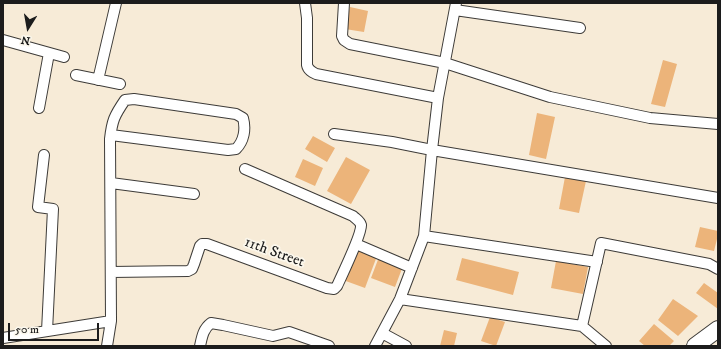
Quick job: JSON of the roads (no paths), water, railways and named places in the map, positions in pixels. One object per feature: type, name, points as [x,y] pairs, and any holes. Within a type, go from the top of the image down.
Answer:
[{"type":"main road","points":[[695,346],[718,329]]},
{"type":"main road","points":[[713,346],[718,342]]},
{"type":"street","points":[[98,80],[116,3]]},
{"type":"street","points":[[305,3],[307,18],[307,68],[310,71],[316,74],[438,98]]},
{"type":"street","points":[[344,3],[342,36],[344,40],[350,44],[445,63],[550,97],[650,118],[718,124]]},
{"type":"street","points":[[375,346],[400,299],[424,236],[438,98],[456,6],[580,28]]},
{"type":"street","points":[[3,40],[64,57]]},
{"type":"street","points":[[40,108],[49,53]]},
{"type":"street","points":[[76,75],[120,84]]},
{"type":"street","points":[[107,346],[111,321],[111,135],[112,123],[116,113],[125,100],[134,99],[236,114],[243,118],[245,126],[242,143],[236,149],[228,150],[111,135]]},
{"type":"street","points":[[334,134],[392,142],[718,198]]},
{"type":"street","points":[[44,155],[38,207],[53,209],[47,331]]},
{"type":"street","points":[[245,169],[357,219],[361,223],[361,227],[356,244],[412,268]]},
{"type":"street","points":[[111,183],[194,194]]},
{"type":"street","points":[[424,236],[597,262]]},
{"type":"street","name":"11th Street","points":[[111,272],[188,271],[192,269],[200,246],[202,244],[207,244],[327,288],[334,289],[337,286],[356,244]]},
{"type":"street","points":[[582,326],[601,244],[709,264],[718,269]]},
{"type":"street","points":[[400,299],[582,326],[606,346]]},
{"type":"street","points":[[3,338],[111,321]]},
{"type":"street","points":[[200,346],[203,332],[206,327],[211,324],[223,325],[272,336],[289,332],[329,346]]},
{"type":"street","points":[[382,333],[406,346]]}]
